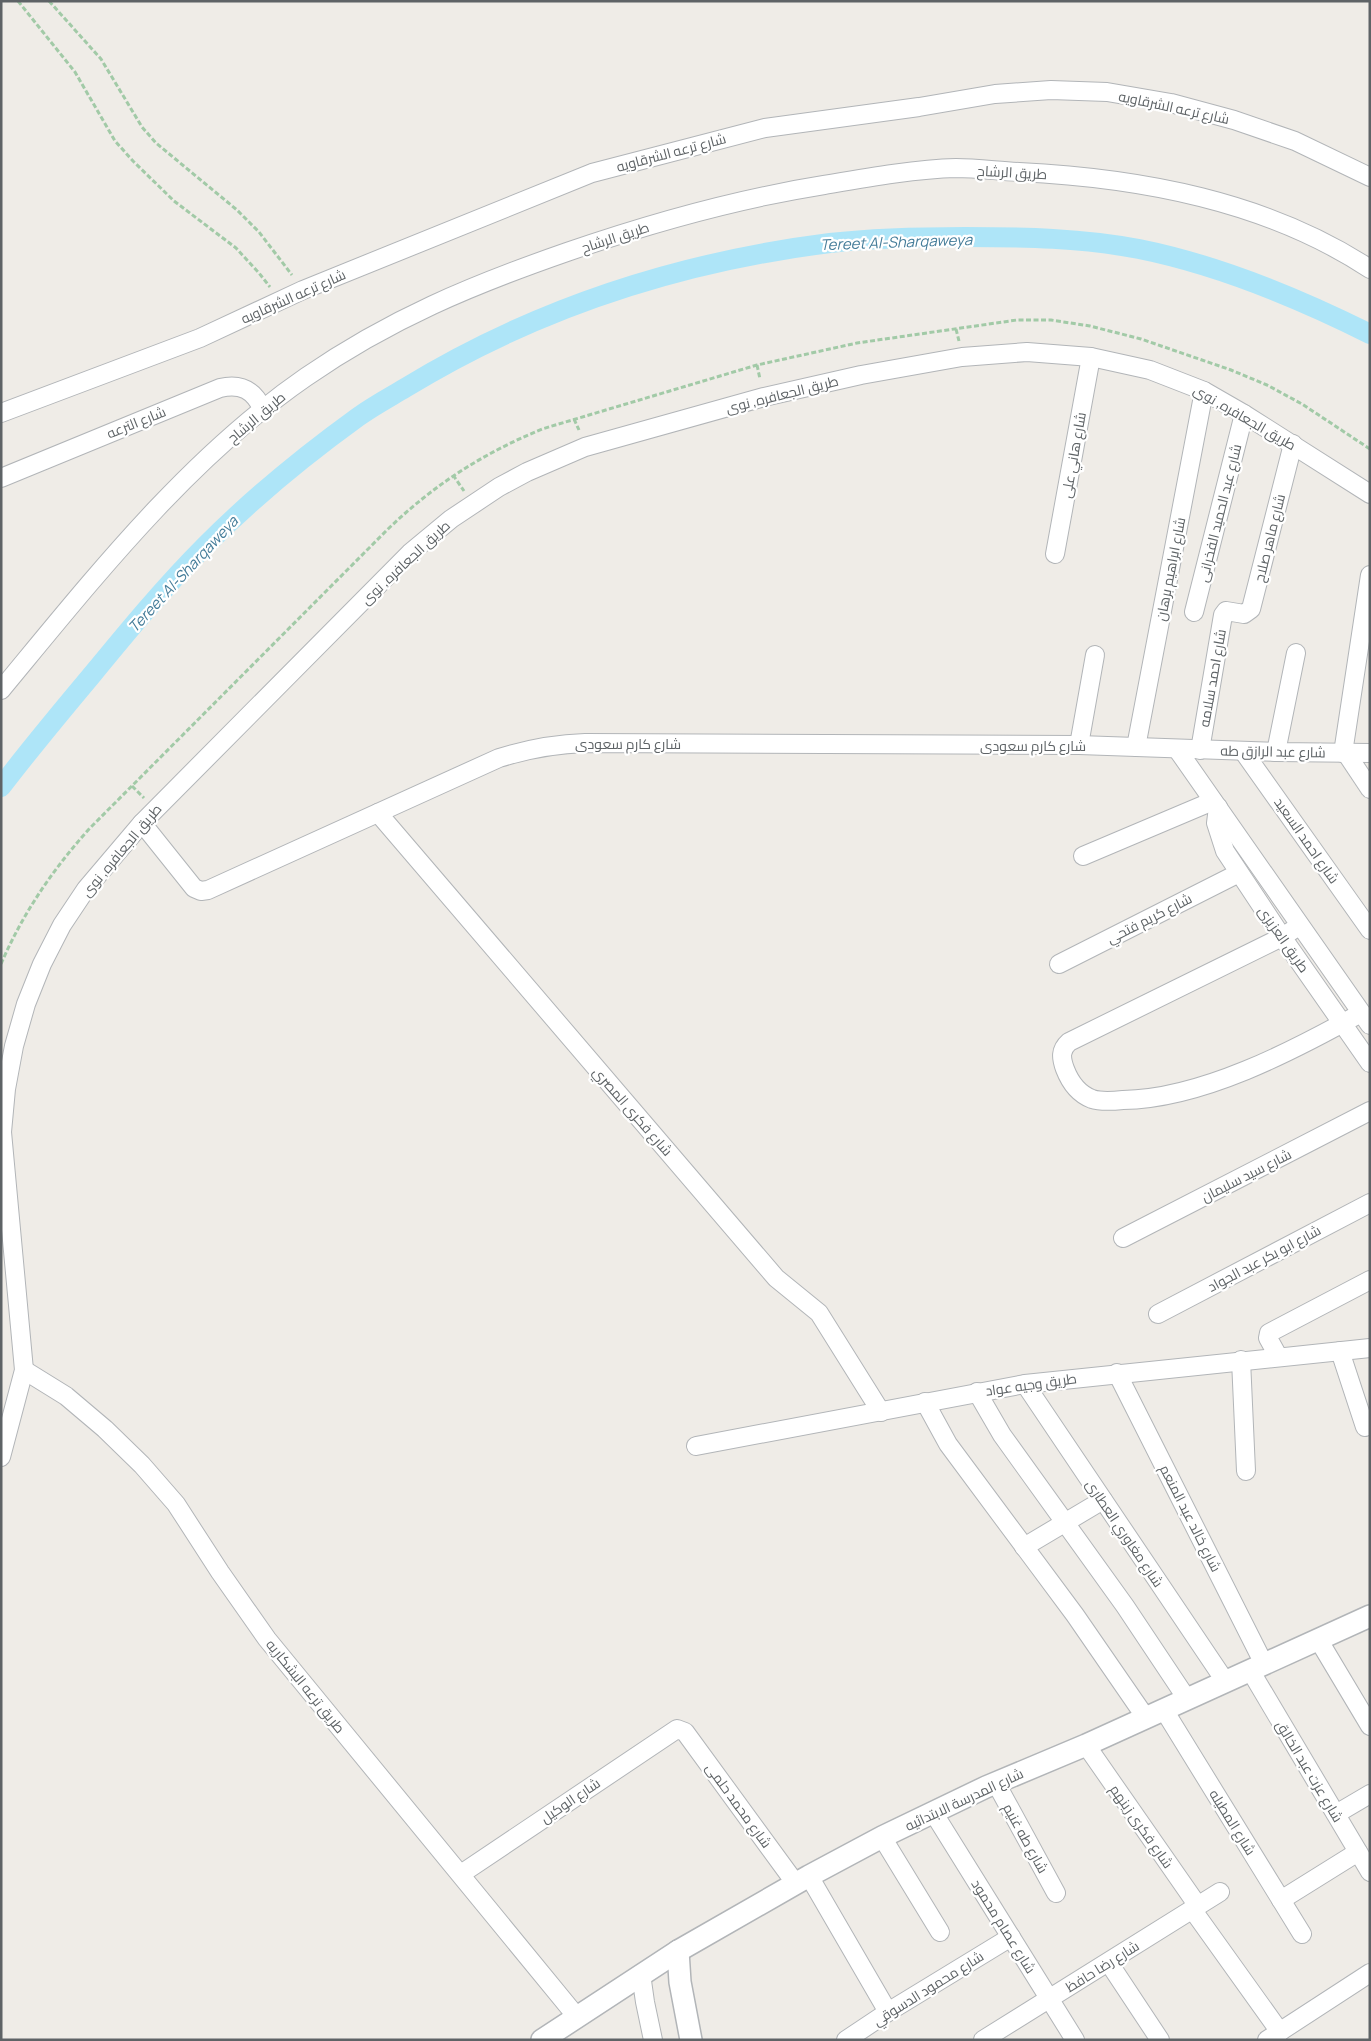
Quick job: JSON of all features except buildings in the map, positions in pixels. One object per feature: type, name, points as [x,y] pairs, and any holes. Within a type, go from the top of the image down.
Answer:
[{"type":"street","name":"شارع ترعه الشرقاويه","points":[[1,413],[200,338],[303,290],[592,173],[766,128],[919,107],[995,94],[1051,90],[1108,92],[1171,103],[1234,120],[1295,141],[1370,177]]},
{"type":"street","name":"طريق الرشاح","points":[[1,690],[112,559],[190,474],[262,410],[304,379],[369,337],[437,302],[484,282],[615,236],[698,211],[783,192],[868,177],[955,168],[1105,178],[1170,189],[1235,207],[1298,230],[1370,268]]},
{"type":"street","name":"طريق الجعافره, نوى","points":[[1,1457],[24,1370],[2,1132],[6,1088],[14,1046],[26,1004],[62,925],[86,889],[142,822],[410,553],[465,508],[527,472],[585,447],[764,397],[861,375],[971,356],[1027,352],[1091,357],[1150,370],[1204,391],[1293,444],[1370,494]]},
{"type":"street","name":"شارع هاني على","points":[[1055,554],[1091,357]]},
{"type":"street","name":"شارع الترعه","points":[[1,478],[220,388],[236,386],[251,392],[258,400],[262,410]]},
{"type":"street","name":"شارع ابراهيم برهان","points":[[1136,747],[1204,391]]},
{"type":"street","name":"شارع عبد الحميد الفخرانى","points":[[1194,612],[1244,414]]},
{"type":"street","name":"شارع ماهر صلاح","points":[[1229,611],[1244,614],[1251,609],[1293,444]]},
{"type":"street","points":[[1370,575],[1345,753],[1370,789]]},
{"type":"street","name":"شارع احمد سلامه","points":[[1200,750],[1223,615],[1226,610],[1229,611]]},
{"type":"street","points":[[1276,752],[1296,653]]},
{"type":"street","points":[[1079,745],[1095,655]]},
{"type":"street","name":"شارع كارم سعودى","points":[[142,822],[194,888],[201,892],[499,758],[555,744],[1079,745],[1177,749]]},
{"type":"street","name":"شارع عبد الرازق طه","points":[[1177,749],[1370,753]]},
{"type":"street","name":"طريق العزيزى","points":[[1177,749],[1365,1019]]},
{"type":"street","name":"شارع احمد السعيد","points":[[1243,751],[1370,930]]},
{"type":"street","points":[[1083,856],[1215,804]]},
{"type":"street","name":"طريق العزيزى","points":[[1215,804],[1216,823],[1225,851],[1282,937],[1370,1063]]},
{"type":"street","name":"شارع فكرى المصري","points":[[378,813],[776,1278],[819,1313],[882,1412]]},
{"type":"street","name":"شارع كريم فتحي","points":[[1059,964],[1239,873]]},
{"type":"street","points":[[1299,926],[1282,937],[1069,1042],[1065,1045],[1061,1055],[1068,1078],[1082,1094],[1093,1099],[1138,1100],[1194,1090],[1251,1068],[1342,1023],[1365,1019]]},
{"type":"street","name":"شارع سيد سليمان","points":[[1123,1238],[1370,1111]]},
{"type":"street","name":"شارع ابو بكر عبد الجواد","points":[[1158,1314],[1370,1203]]},
{"type":"street","points":[[1278,1356],[1268,1338],[1269,1333],[1370,1280]]},
{"type":"street","name":"طريق وجيه عواد","points":[[696,1446],[1025,1384],[1278,1356],[1370,1348]]},
{"type":"street","points":[[1340,1351],[1364,1427]]},
{"type":"street","points":[[1241,1360],[1246,1471]]},
{"type":"street","name":"طريق ترعه البشكاريه","points":[[24,1370],[66,1396],[105,1429],[142,1465],[176,1504],[220,1572],[267,1639],[577,2017]]},
{"type":"street","name":"شارع خالد عبد المنعم","points":[[1118,1373],[1257,1667]]},
{"type":"street","name":"شارع مغاوري العطارى","points":[[1025,1384],[1225,1682]]},
{"type":"street","points":[[977,1392],[1002,1435],[1125,1606],[1187,1699]]},
{"type":"street","name":"شارع المطيله","points":[[925,1402],[948,1444],[1075,1615],[1155,1714],[1302,1934]]},
{"type":"street","points":[[1024,1547],[1103,1500]]},
{"type":"street","name":"شارع المدرسة الابتدائيه","points":[[542,2040],[678,1951],[882,1837],[996,1783],[1086,1745],[1370,1616]]},
{"type":"street","points":[[1318,1639],[1370,1726]]},
{"type":"street","name":"شارع عزت عبد الخالق","points":[[1257,1667],[1336,1814],[1370,1872]]},
{"type":"street","name":"شارع الوكيل","points":[[461,1874],[675,1730],[680,1730]]},
{"type":"street","name":"شارع محمد حلمى","points":[[680,1730],[686,1732],[802,1880],[888,2012]]},
{"type":"street","name":"شارع فكرى زينهم","points":[[1086,1745],[1195,1908],[1274,2036]]},
{"type":"street","name":"شارع طه غنيم","points":[[996,1783],[1056,1893]]},
{"type":"street","points":[[1336,1814],[1370,1794]]},
{"type":"street","name":"شارع عصام محمود","points":[[933,1812],[1075,2040]]},
{"type":"street","points":[[882,1837],[940,1932]]},
{"type":"street","points":[[1281,1900],[1358,1852]]},
{"type":"street","name":"شارع رضا حافظ","points":[[983,2040],[1220,1892]]},
{"type":"street","name":"شارع محمود الدسوقي","points":[[846,2040],[888,2012],[1011,1937]]},
{"type":"street","points":[[678,1951],[684,2011],[691,2040]]},
{"type":"street","points":[[1109,1962],[1160,2040]]},
{"type":"street","points":[[641,1974],[653,2040]]},
{"type":"street","points":[[1274,2036],[1370,1974]]},
{"type":"path","points":[[18,1],[75,72],[115,141],[121,148],[174,201],[236,248],[259,273],[279,301]]},
{"type":"path","points":[[49,1],[101,59],[142,127],[156,143],[214,190],[259,232],[303,290]]},
{"type":"path","points":[[1,964],[26,912],[67,854],[90,828],[388,529],[453,475],[511,442],[542,430],[757,365],[857,343],[1017,320],[1051,320],[1090,326],[1141,339],[1231,370],[1267,385],[1302,404],[1370,449]]},
{"type":"waterway","name":"Tereet Al-Sharqaweya","points":[[1,787],[45,731],[176,576],[242,511],[299,462],[370,409],[455,360],[505,334],[557,312],[610,293],[718,262],[830,243],[932,237],[1053,239],[1118,245],[1199,264],[1258,284],[1370,334]]}]
